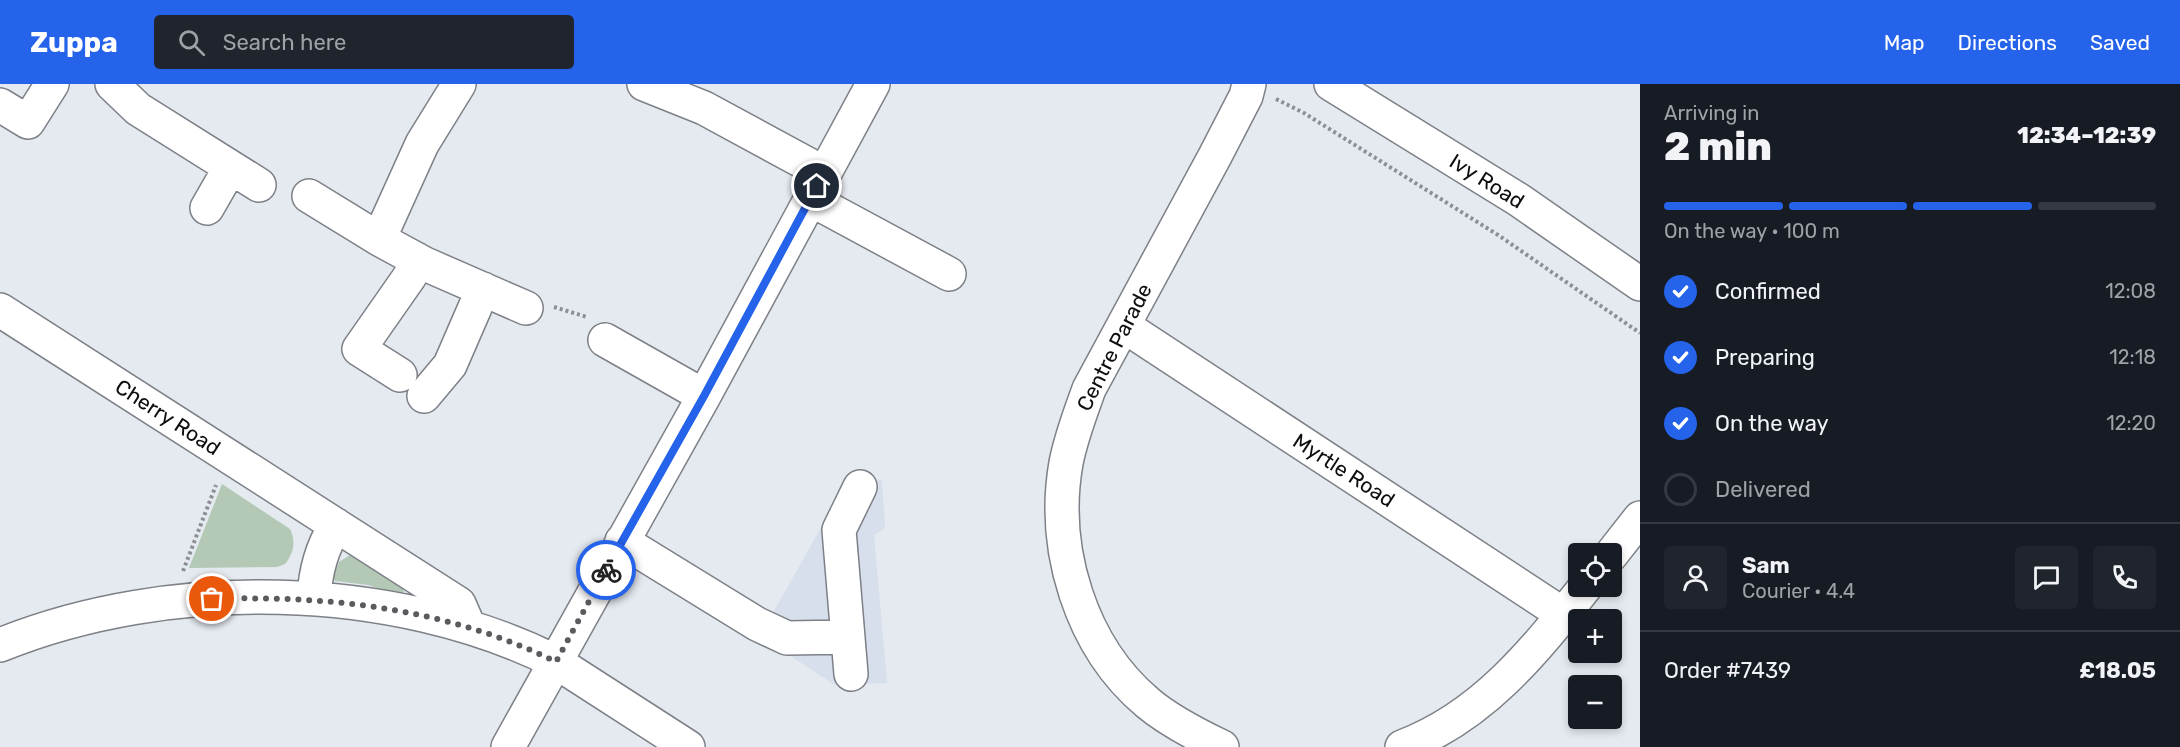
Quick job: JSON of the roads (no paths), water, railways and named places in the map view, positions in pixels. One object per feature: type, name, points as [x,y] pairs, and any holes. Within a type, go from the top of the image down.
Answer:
[{"type":"street","points":[[0,105],[28,122],[52,84]]},
{"type":"street","points":[[112,84],[138,109],[259,185]]},
{"type":"street","points":[[379,239],[422,144],[459,84]]},
{"type":"street","points":[[644,84],[704,108],[949,274]]},
{"type":"street","points":[[508,747],[704,396],[873,84]]},
{"type":"street","name":"Ivy Road","points":[[1330,84],[1519,200],[1640,284]]},
{"type":"street","name":"Centre Parade","points":[[1222,747],[1148,703],[1105,653],[1086,621],[1073,585],[1065,536],[1066,465],[1074,430],[1089,389],[1246,96],[1258,89]]},
{"type":"street","points":[[207,208],[230,168]]},
{"type":"street","points":[[309,196],[416,259],[526,308]]},
{"type":"street","points":[[416,259],[410,276],[359,349],[412,386],[450,365],[483,289]]},
{"type":"street","name":"Cherry Road","points":[[0,310],[459,604],[469,627]]},
{"type":"street","name":"Myrtle Road","points":[[1124,326],[1564,615]]},
{"type":"street","points":[[604,340],[704,396]]},
{"type":"street","points":[[851,674],[839,530],[860,487]]},
{"type":"street","points":[[1620,543],[1640,518]]},
{"type":"street","points":[[314,599],[315,582],[327,539],[336,525]]},
{"type":"street","points":[[622,542],[756,624],[788,638],[848,637]]},
{"type":"street","points":[[1402,747],[1439,730],[1478,706],[1513,673],[1578,597]]},
{"type":"street","points":[[0,645],[44,629],[127,607],[192,600],[314,599],[381,607],[469,627],[505,638],[556,662],[688,747]]}]
